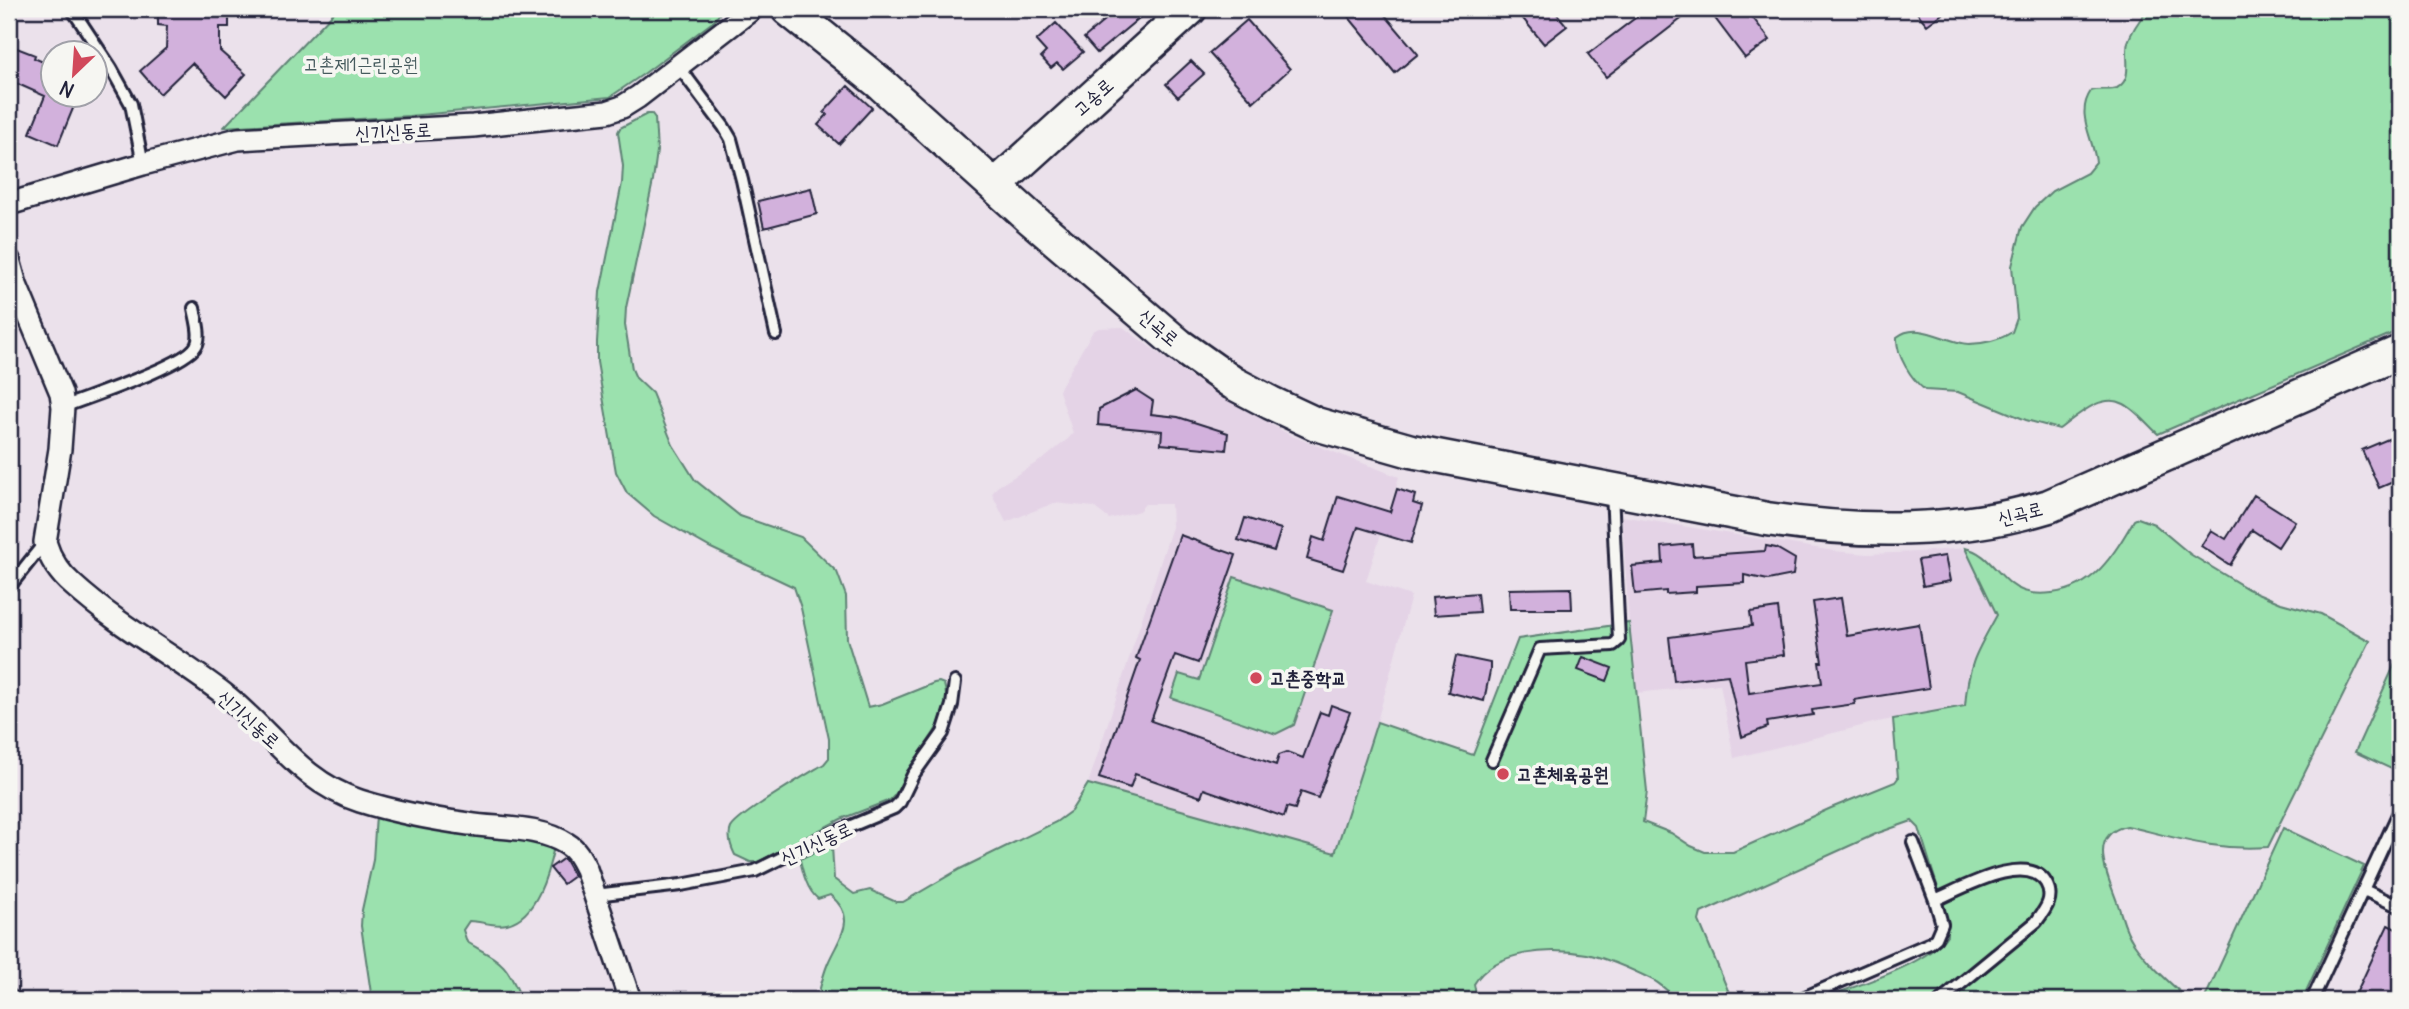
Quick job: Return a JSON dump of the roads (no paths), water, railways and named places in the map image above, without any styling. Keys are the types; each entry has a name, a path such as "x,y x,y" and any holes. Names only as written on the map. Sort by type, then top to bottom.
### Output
{"street":[{"name":"신기신동로","path":"9,204 238,139 473,126 607,112 622,107 680,67 752,9"},
{"name":"신곡로","path":"788,9 880,83 1029,217 1179,345 1233,383 1316,424 1437,456 1823,527 1917,529 2021,514 2074,496 2400,352"},
{"name":"고송로","path":"996,185 1190,9"},
{"path":"9,260 16,285 61,393 63,407 60,449 45,542"},
{"name":"신기신동로","path":"45,542 49,556 73,585 144,640 182,663 225,695 261,726 304,772 321,784 359,800 395,810 439,820 533,832 565,843 581,858 630,1000"}],"lane":[{"path":"72,9 131,104 144,164"},
{"path":"680,67 731,139 776,334"},
{"path":"63,407 160,368 192,350 198,341 194,308"},
{"path":"1492,760 1540,649 1613,645 1619,640 1612,490"},
{"path":"9,587 45,542"},
{"name":"신기신동로","path":"595,895 681,885 755,871 820,839 894,808 900,802 913,775 943,733 952,705 955,682"},
{"path":"2312,1000 2400,810"},
{"path":"1798,1000 1930,943 1936,938 1942,924 1913,842"},
{"path":"1935,900 2018,869 2026,869 2040,875 2048,886 2050,897 2036,922 1941,1000"},
{"path":"2364,890 2400,908"},
{"path":"9,995 17,1000"}],"place":[{"name":"고촌중학교","path":"1256,678"},
{"name":"고촌체육공원","path":"1503,774"}],"park label":[{"name":"고촌제1근린공원","path":"361,64"}]}
